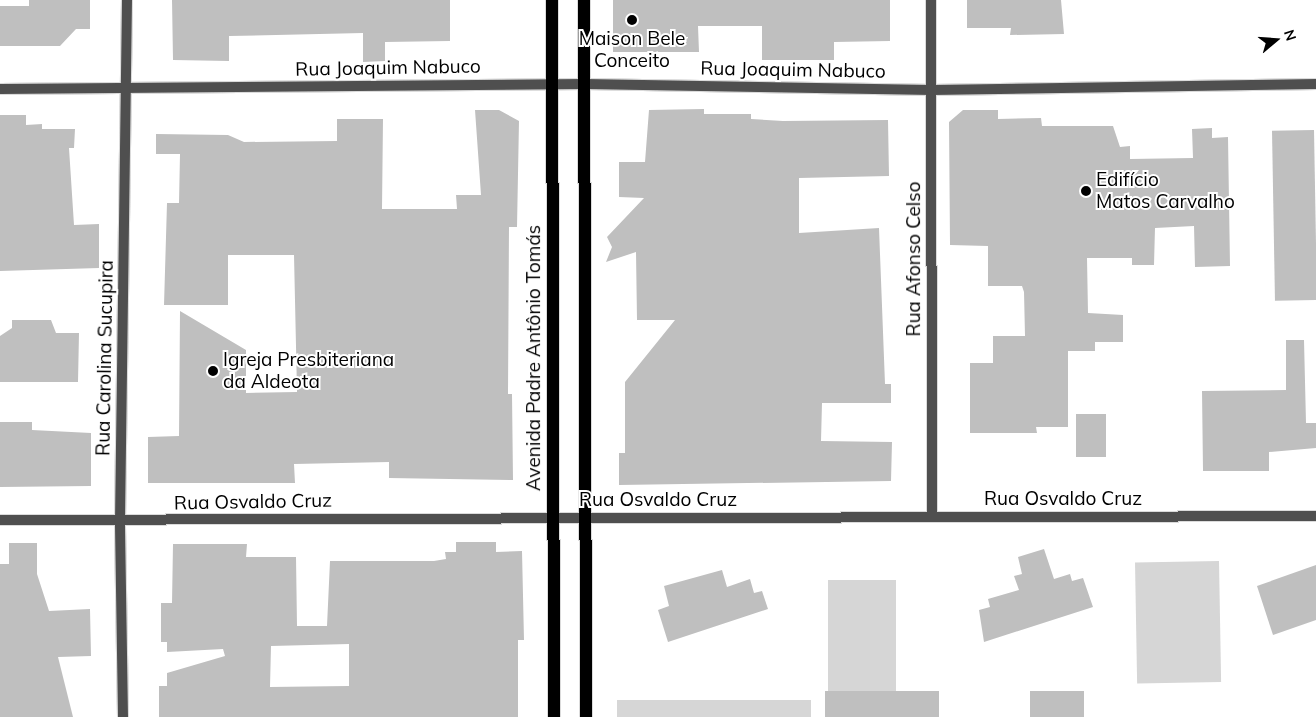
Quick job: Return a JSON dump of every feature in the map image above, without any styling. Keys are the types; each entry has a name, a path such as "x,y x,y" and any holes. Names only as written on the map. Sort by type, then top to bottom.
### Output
{"main road":[{"name":"Avenida Padre Antônio Tomás","path":"552,0 554,717"},
{"path":"584,0 586,717"}],"street":[{"name":"Rua Carolina Sucupira","path":"123,717 120,521 127,0"},
{"name":"Rua Afonso Celso","path":"931,0 932,517"},
{"name":"Rua Joaquim Nabuco","path":"0,89 127,90 585,84 932,90 1316,84"},
{"name":"Rua Osvaldo Cruz","path":"0,520 1316,516"}],"shaded area":[{"path":"1219,561 1221,682 1137,683 1135,562"},
{"path":"828,580 896,580 896,691 828,691"},
{"path":"617,700 811,700 811,717 617,717"}],"building":[{"path":"29,0 90,0 90,29 76,29 60,46 0,46 0,6 29,6"},
{"path":"172,0 450,0 450,41 385,42 385,61 363,62 363,33 229,36 229,61 173,60"},
{"path":"613,0 890,0 890,41 834,42 834,60 762,60 762,26 698,26 699,52 613,52"},
{"path":"967,0 1061,0 1064,34 1010,35 1011,28 967,28"},
{"path":"704,109 704,114 751,114 751,119 783,121 888,120 889,176 799,178 799,233 879,228 885,384 891,384 891,403 822,403 821,441 892,442 891,481 619,485 619,453 625,453 625,382 675,320 637,320 636,252 606,262 612,247 607,237 644,198 619,197 619,162 645,162 649,110"},
{"path":"475,110 499,110 519,121 517,227 509,227 508,394 512,394 513,480 389,478 389,462 294,464 295,483 148,483 148,437 179,436 180,311 246,350 246,393 297,392 294,255 228,255 228,305 164,305 167,203 179,203 180,154 156,154 156,134 228,135 244,142 337,141 337,119 383,119 382,209 457,209 456,195 481,195"},
{"path":"963,110 998,110 998,119 1041,118 1042,126 1113,126 1120,147 1130,146 1130,159 1193,158 1192,129 1212,128 1212,138 1228,137 1230,266 1195,267 1194,226 1155,228 1154,265 1132,265 1132,258 1087,258 1088,313 1123,315 1123,342 1095,342 1095,351 1068,351 1068,427 1036,427 1037,433 970,433 970,363 993,363 993,336 1025,336 1024,292 1022,286 988,286 988,246 950,245 949,122"},
{"path":"0,115 26,115 26,125 42,124 42,129 75,129 74,148 69,148 74,225 99,224 99,268 0,271"},
{"path":"1314,130 1316,300 1275,301 1272,131"},
{"path":"12,320 51,320 56,333 79,333 78,382 0,382 0,336 12,328"},
{"path":"1286,340 1304,340 1306,423 1316,423 1316,448 1269,452 1269,471 1203,471 1202,391 1286,390"},
{"path":"1076,414 1106,414 1106,457 1076,457"},
{"path":"0,422 32,422 32,430 91,433 91,486 0,487"},
{"path":"456,542 496,542 496,552 522,551 524,640 518,640 518,717 159,717 159,686 167,686 167,673 225,656 223,649 167,652 167,642 161,642 161,603 172,603 173,544 247,544 246,557 296,557 297,626 327,626 330,561 434,561 446,559 445,552 456,552","holes":["349,644 349,686 270,687 271,646"]},
{"path":"9,543 37,543 37,574 49,611 90,609 91,656 58,657 73,717 0,717 0,564 9,564"},
{"path":"1044,549 1054,579 1070,574 1072,581 1083,578 1093,607 984,642 979,610 990,607 988,599 1019,590 1014,576 1022,574 1018,557"},
{"path":"1316,565 1316,620 1273,635 1257,586"},
{"path":"722,570 727,587 750,579 754,593 762,591 768,609 668,642 658,610 669,606 664,586"},
{"path":"825,691 939,691 939,717 825,717"},
{"path":"1030,691 1084,691 1084,717 1030,717"}],"place":[{"name":"Maison Bele Conceito","path":"632,20"},
{"name":"Edifício Matos Carvalho","path":"1086,191"},
{"name":"Igreja Presbiteriana da Aldeota","path":"213,371"}]}
